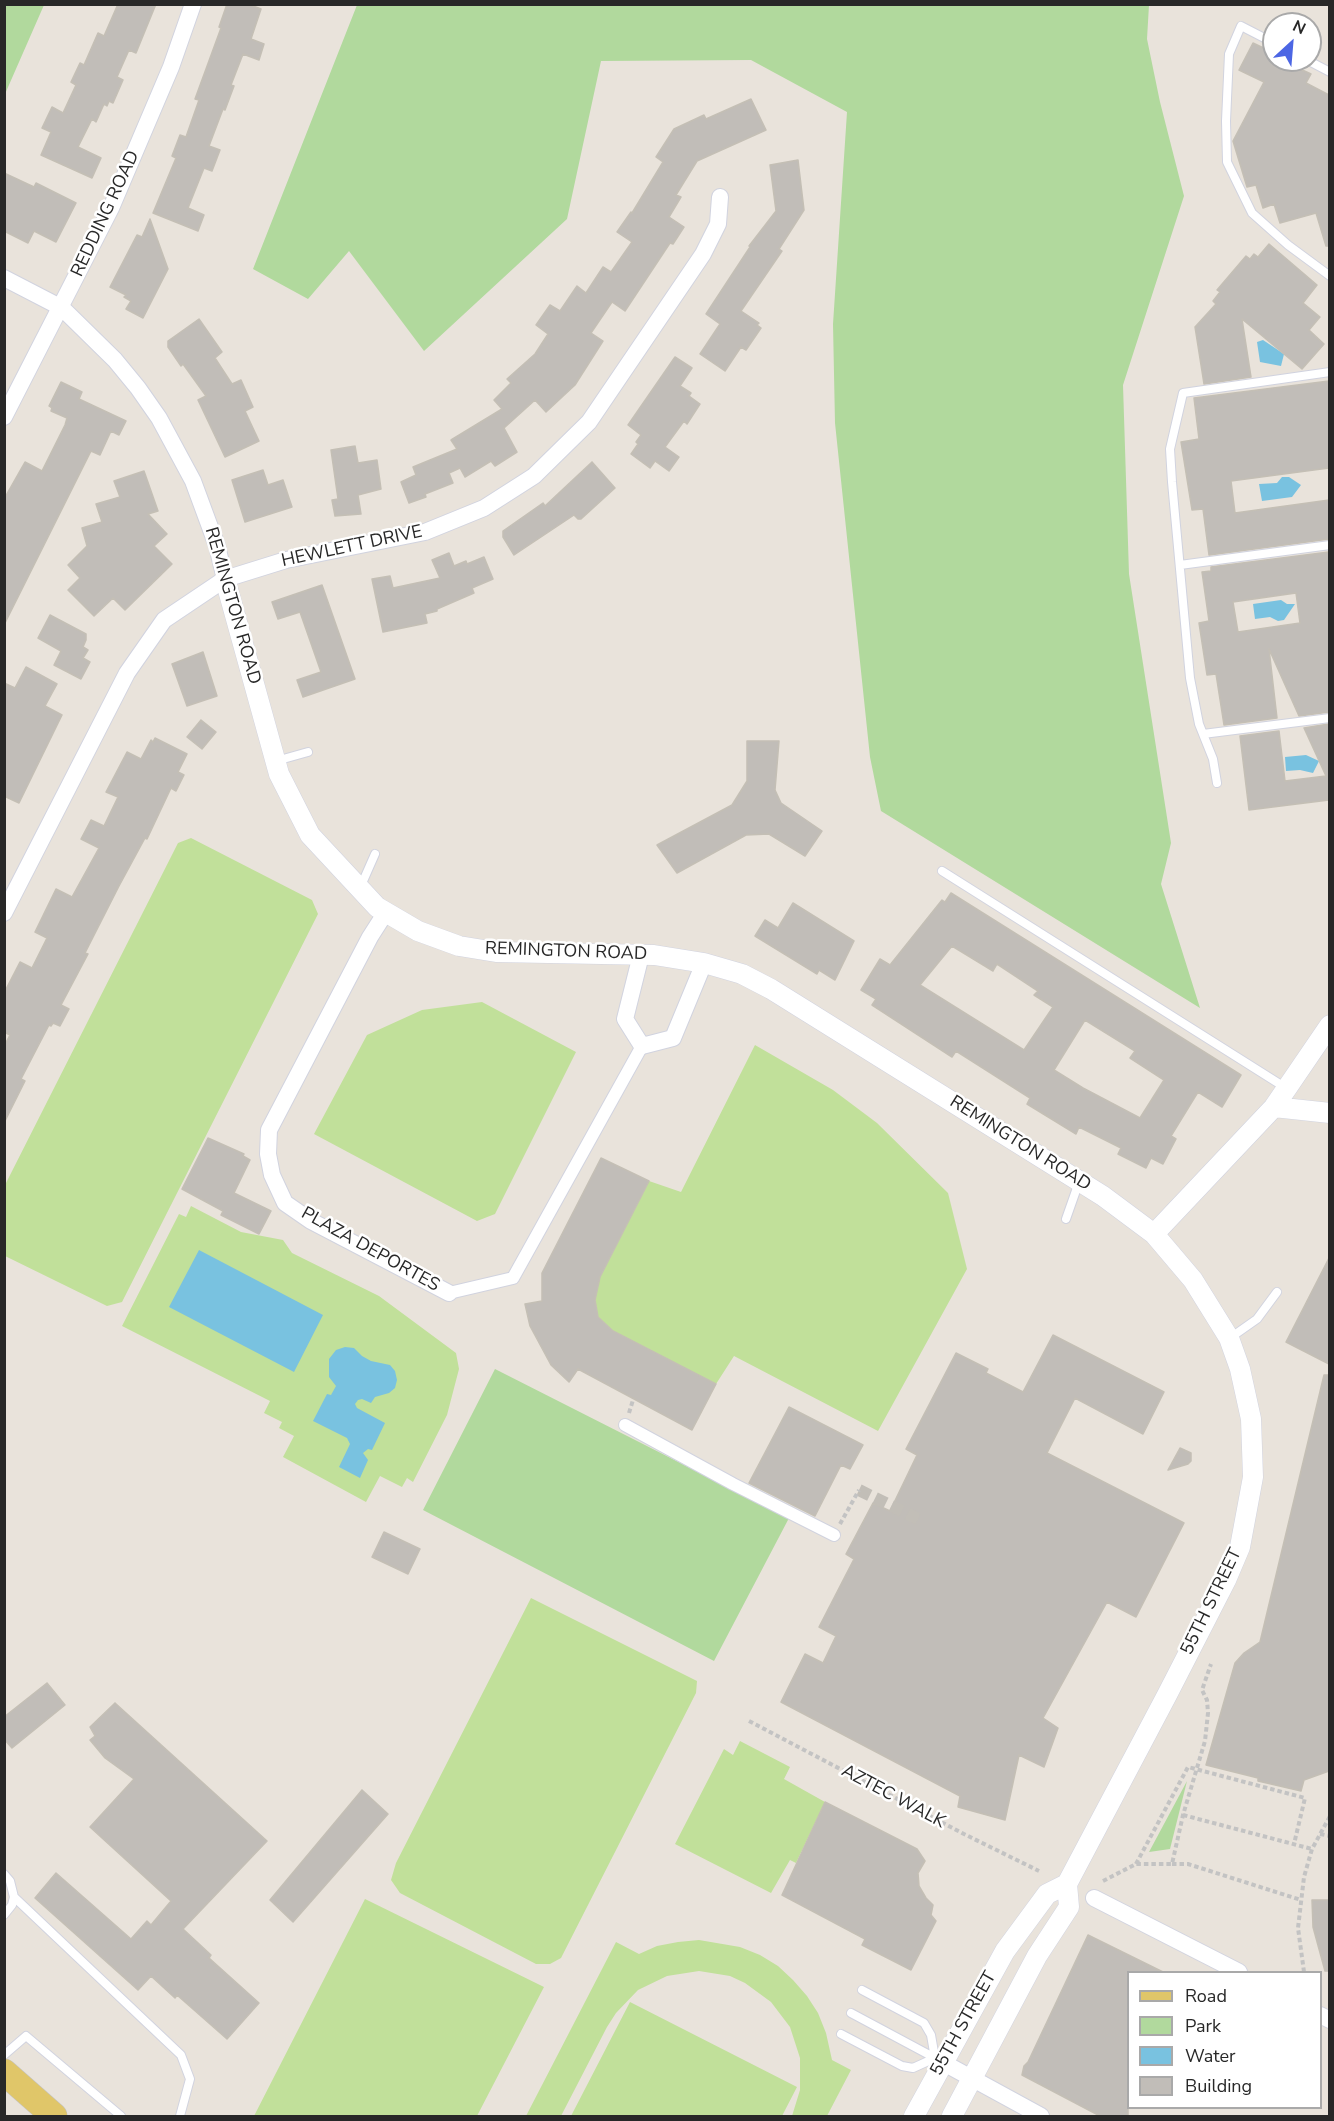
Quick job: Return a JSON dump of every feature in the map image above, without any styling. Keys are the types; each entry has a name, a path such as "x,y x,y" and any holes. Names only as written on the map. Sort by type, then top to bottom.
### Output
{"main road":[{"path":"4,2072 54,2116"}],"street":[{"name":"REDDING ROAD","path":"4,417 62,308 111,208 171,67 193,4"},
{"name":"HEWLETT DRIVE","path":"4,913 127,673 164,620 225,579 286,560 425,532 484,508 534,477 590,422 697,264 718,224 720,197"},
{"name":"REMINGTON ROAD","path":"4,278 62,308 115,360 159,418 193,481 217,546 279,774 310,836 377,907 418,932 459,946 496,952 641,955 704,963 742,974 771,989 1080,1181 1154,1234"},
{"name":"PLAZA DEPORTES","path":"386,912 370,937 269,1130 268,1154 272,1175 285,1203 311,1221 449,1293 513,1278 642,1046"},
{"path":"641,955 625,1019 642,1046 673,1038 704,963"},
{"path":"1154,1234 1274,1107 1329,1025"},
{"path":"1274,1107 1329,1113"},
{"name":"55TH STREET","path":"952,2116 1037,1956 1069,1907 1067,1884 1167,1695 1226,1580 1240,1547 1253,1477 1251,1419 1240,1369 1229,1338 1193,1280 1154,1234"},
{"path":"625,1425 733,1484 834,1535"},
{"name":"55TH STREET","path":"914,2116 939,2060 1005,1951 1047,1894 1067,1884"},
{"path":"1094,1898 1237,1971"},
{"path":"939,2060 1041,2116"}],"lane":[{"path":"1262,37 1241,26 1229,54 1227,162 1252,213 1329,276"},
{"path":"1216,783 1213,759 1199,724 1190,678 1170,449 1183,393 1329,372"},
{"path":"1180,565 1329,545"},
{"path":"1203,734 1329,718"},
{"path":"276,761 308,752"},
{"path":"360,888 375,854"},
{"path":"942,871 1287,1089"},
{"path":"1065,1219 1080,1181"},
{"path":"1229,1338 1257,1319 1277,1292"},
{"path":"4,1874 10,1881 14,1897 12,1905 4,1915"},
{"path":"14,1897 181,2055 190,2079 180,2116"},
{"path":"862,1990 924,2023 931,2035 939,2060"},
{"path":"851,2013 939,2060"},
{"path":"841,2034 902,2066 913,2068 939,2060"},
{"path":"4,2055 26,2036 121,2116"}],"path":[{"path":"834,1535 859,1490"},
{"path":"1172,1864 1183,1815 1205,1742 1208,1713 1207,1700 1202,1690 1211,1664"},
{"name":"AZTEC WALK","path":"749,1721 1039,1871"},
{"path":"1136,1864 1188,1767 1279,1789 1305,1798 1294,1844"},
{"path":"1183,1815 1312,1849"},
{"path":"1304,1971 1298,1928 1304,1877 1312,1849 1329,1816"},
{"path":"1320,1834 1329,1836"},
{"path":"1103,1881 1136,1864 1188,1863 1301,1900"}],"green space":[{"path":"4,5 44,5 5,94"},
{"path":"357,5 1149,5 1147,39 1184,196 1123,385 1129,574 1171,843 1161,884 1200,1008 881,811 870,757 835,423 833,324 847,112 751,60 601,61 567,219 424,351 349,251 308,299 253,269"},
{"path":"191,838 312,900 318,914 122,1302 107,1306 5,1256 5,1185 178,843"},
{"path":"482,1002 576,1052 495,1214 477,1221 314,1134 367,1035 422,1010"},
{"path":"755,1045 833,1090 877,1123 948,1193 967,1269 878,1431 734,1356 716,1384 613,1331 598,1317 595,1300 600,1277 649,1181 681,1192"},
{"path":"191,1206 241,1232 283,1240 292,1253 379,1296 456,1353 459,1369 447,1415 413,1482 407,1478 402,1487 380,1476 366,1502 283,1457 294,1436 279,1428 282,1422 264,1413 270,1401 122,1326 179,1214 186,1217"},
{"path":"495,1369 789,1518 714,1661 423,1510"},
{"path":"531,1598 697,1681 696,1693 561,1958 550,1964 536,1964 400,1893 391,1880 396,1863"},
{"path":"740,1741 790,1767 784,1779 825,1802 796,1863 790,1860 771,1893 675,1844 724,1749 733,1755"},
{"path":"1187,1781 1170,1849 1149,1852"},
{"path":"365,1899 544,1987 477,2116 254,2116"},
{"path":"699,1940 740,1947 760,1955 778,1966 807,1996 818,2013 826,2033 832,2060 851,2070 827,2116 792,2116 800,2090 800,2058 790,2027 771,2002 745,1983 730,1976 699,1971 667,1976 638,1990 616,2013 607,2027 561,2116 526,2116 616,1942 639,1954 657,1946"},
{"path":"630,2002 797,2087 782,2116 571,2116"}],"water":[{"path":"1263,340 1284,354 1281,366 1260,362 1257,342"},
{"path":"1282,477 1289,477 1301,485 1292,497 1262,501 1259,484 1277,483"},
{"path":"1281,600 1287,604 1295,604 1284,620 1278,621 1270,617 1255,619 1253,604"},
{"path":"1306,755 1319,761 1313,773 1300,770 1286,771 1285,757"},
{"path":"199,1250 323,1315 294,1372 169,1307"},
{"path":"345,1347 354,1348 371,1361 390,1365 395,1371 397,1380 395,1388 389,1393 375,1397 371,1403 362,1399 355,1404 357,1408 385,1423 372,1450 368,1449 363,1453 368,1460 360,1478 339,1467 350,1444 347,1438 313,1421 327,1394 331,1395 336,1386 329,1377 329,1359 336,1350"}],"building":[{"path":"118,4 156,4 136,53 129,50 117,77 123,80 113,103 109,101 107,106 104,104 96,122 92,119 78,147 101,158 92,178 41,155 51,132 42,128 52,107 63,113 76,85 71,82 80,63 84,65 98,33 104,36"},
{"path":"227,4 248,4 261,9 251,39 264,44 259,60 243,54 231,85 234,86 209,146 220,150 212,171 204,168 188,208 204,215 198,231 153,213 176,158 172,156 180,135 186,137 199,100 195,99 221,28 219,27"},
{"path":"1253,43 1262,47 1262,72 1307,72 1311,74 1306,83 1329,95 1329,246 1326,246 1316,213 1280,223 1274,204 1263,208 1256,185 1247,187 1233,141 1264,82 1239,70"},
{"path":"751,99 766,130 697,161 676,195 681,197 669,217 684,227 673,244 670,243 625,311 612,302 591,333 603,341 575,385 546,412 535,400 504,428 517,452 495,466 491,461 465,477 460,468 449,473 453,483 409,503 401,482 416,475 413,467 457,449 451,440 502,409 494,400 511,383 507,379 535,354 548,334 536,325 550,305 560,311 577,286 586,293 603,267 611,272 632,242 617,232 632,213 663,162 656,157 674,129 704,115 706,119"},
{"path":"798,160 804,210 779,249 782,251 741,311 759,323 757,325 761,328 746,350 741,347 725,371 700,354 720,324 706,314 749,246 776,211 770,165"},
{"path":"4,173 34,187 36,183 76,203 56,242 34,231 28,243 4,231"},
{"path":"150,219 168,269 143,318 126,309 131,301 124,297 126,295 110,287 137,235 142,237"},
{"path":"1269,244 1317,285 1303,303 1320,317 1309,330 1324,344 1302,369 1242,319 1251,377 1204,384 1195,327 1216,304 1213,301 1220,292 1217,290 1246,256 1250,259 1254,254 1258,257"},
{"path":"199,319 222,352 215,358 232,384 241,380 253,407 245,411 259,441 225,457 198,400 206,396 168,347 168,341"},
{"path":"675,357 692,368 680,386 691,393 689,396 700,404 687,424 684,421 665,447 679,457 669,471 655,461 650,468 631,454 641,435 628,425"},
{"path":"1329,381 1329,468 1231,481 1235,513 1329,500 1329,539 1209,555 1203,509 1192,510 1181,442 1199,439 1194,398"},
{"path":"61,382 82,392 79,399 126,421 119,435 111,431 100,455 91,451 4,625 4,499 25,462 42,471 65,425 67,418 51,411 52,408 49,406"},
{"path":"355,446 358,463 377,460 381,489 358,495 361,514 335,516 332,500 338,499 331,450"},
{"path":"592,462 615,488 581,519 574,515 514,555 503,537 503,531 543,503 545,506"},
{"path":"263,470 268,485 283,480 292,507 245,522 232,480"},
{"path":"144,471 158,511 148,514 167,534 154,546 172,564 125,610 113,598 94,616 68,590 80,578 68,565 87,546 82,528 102,522 96,504 120,497 114,481"},
{"path":"1329,552 1329,712 1299,716 1269,649 1277,718 1224,725 1216,674 1207,675 1199,623 1209,621 1202,572 1211,571 1211,567","holes":["1296,593 1300,623 1238,632 1233,602"]},
{"path":"449,553 454,566 466,561 467,564 484,557 493,579 472,588 474,593 437,611 425,614 427,623 383,632 372,579 390,576 393,588 440,578 432,560"},
{"path":"322,585 355,679 303,697 297,680 321,672 300,612 278,619 272,602"},
{"path":"50,615 86,634 83,647 88,650 83,658 90,662 81,679 54,665 61,651 38,638"},
{"path":"203,652 217,696 187,706 172,664"},
{"path":"26,667 57,684 45,706 62,715 19,803 4,796 4,683 15,688"},
{"path":"201,720 216,732 202,749 187,737"},
{"path":"1329,724 1329,800 1249,810 1240,736 1279,731 1285,781 1326,776 1304,728"},
{"path":"155,738 187,754 178,772 184,775 176,791 171,788 147,839 145,838 119,886 85,953 88,954 61,1005 69,1009 60,1026 53,1023 49,1025 21,1079 25,1081 4,1123 4,1046 10,1035 4,1032 4,993 20,962 32,968 47,938 35,932 56,889 72,897 99,848 81,839 91,820 104,826 118,797 106,792 127,752 141,759 151,740 153,742"},
{"path":"747,741 779,741 775,790 781,803 822,831 805,856 769,834 746,835 677,873 657,845 732,805 747,781"},
{"path":"951,893 1241,1075 1222,1107 1198,1092 1171,1136 1176,1139 1163,1164 1151,1158 1146,1168 1118,1154 1121,1148 1079,1127 1076,1134 1027,1104 1030,1098 956,1051 952,1057 872,1005 876,999 861,990 880,959 890,965 942,900 945,902","holes":["952,946 993,971 997,964 1038,991 1034,995 1053,1007 1024,1050 920,985","1085,1020 1135,1051 1130,1058 1164,1080 1140,1118 1054,1070"]},
{"path":"793,903 854,941 835,980 819,970 817,974 755,936 765,920 778,928"},
{"path":"208,1138 244,1154 243,1156 250,1160 234,1193 271,1211 259,1234 221,1215 223,1211 182,1189"},
{"path":"601,1158 649,1181 600,1277 595,1300 598,1317 613,1331 716,1384 692,1430 578,1369 569,1382 551,1365 530,1326 525,1304 542,1301 542,1273"},
{"path":"1329,1258 1329,1364 1286,1342"},
{"path":"1053,1335 1164,1392 1143,1434 1075,1398 1047,1453 1184,1523 1136,1617 1107,1602 1043,1718 1058,1728 1044,1767 1019,1755 1005,1820 958,1807 960,1796 781,1702 805,1654 823,1663 836,1636 819,1627 854,1559 846,1554 873,1503 890,1511 917,1455 906,1449 956,1353 988,1369 986,1373 1023,1392"},
{"path":"1324,1375 1329,1375 1329,1771 1304,1780 1301,1791 1206,1765 1235,1663 1244,1653 1260,1642"},
{"path":"789,1407 863,1445 850,1469 841,1465 815,1516 749,1483"},
{"path":"1180,1448 1191,1453 1191,1461 1168,1470"},
{"path":"384,1532 420,1549 408,1574 372,1557"},
{"path":"47,1683 65,1705 12,1748 4,1739 4,1717"},
{"path":"115,1703 267,1841 183,1929 211,1955 209,1958 259,2003 227,2039 177,1995 175,1998 151,1976 138,1990 35,1898 56,1873 131,1939 147,1921 151,1925 171,1901 90,1827 134,1779 105,1758 90,1740 95,1736 90,1727"},
{"path":"362,1790 388,1814 293,1922 270,1900"},
{"path":"825,1802 917,1849 925,1861 918,1873 919,1886 933,1905 931,1915 936,1921 911,1970 862,1945 865,1939 782,1895"},
{"path":"1312,1900 1329,1900 1329,1971 1325,1971 1313,1927"},
{"path":"1088,1935 1161,1971 1127,1971 1128,2116 1100,2116 1022,2075 1024,2066 1028,2062"}],"tunnel":[{"path":"859,1490 918,1519"}]}
